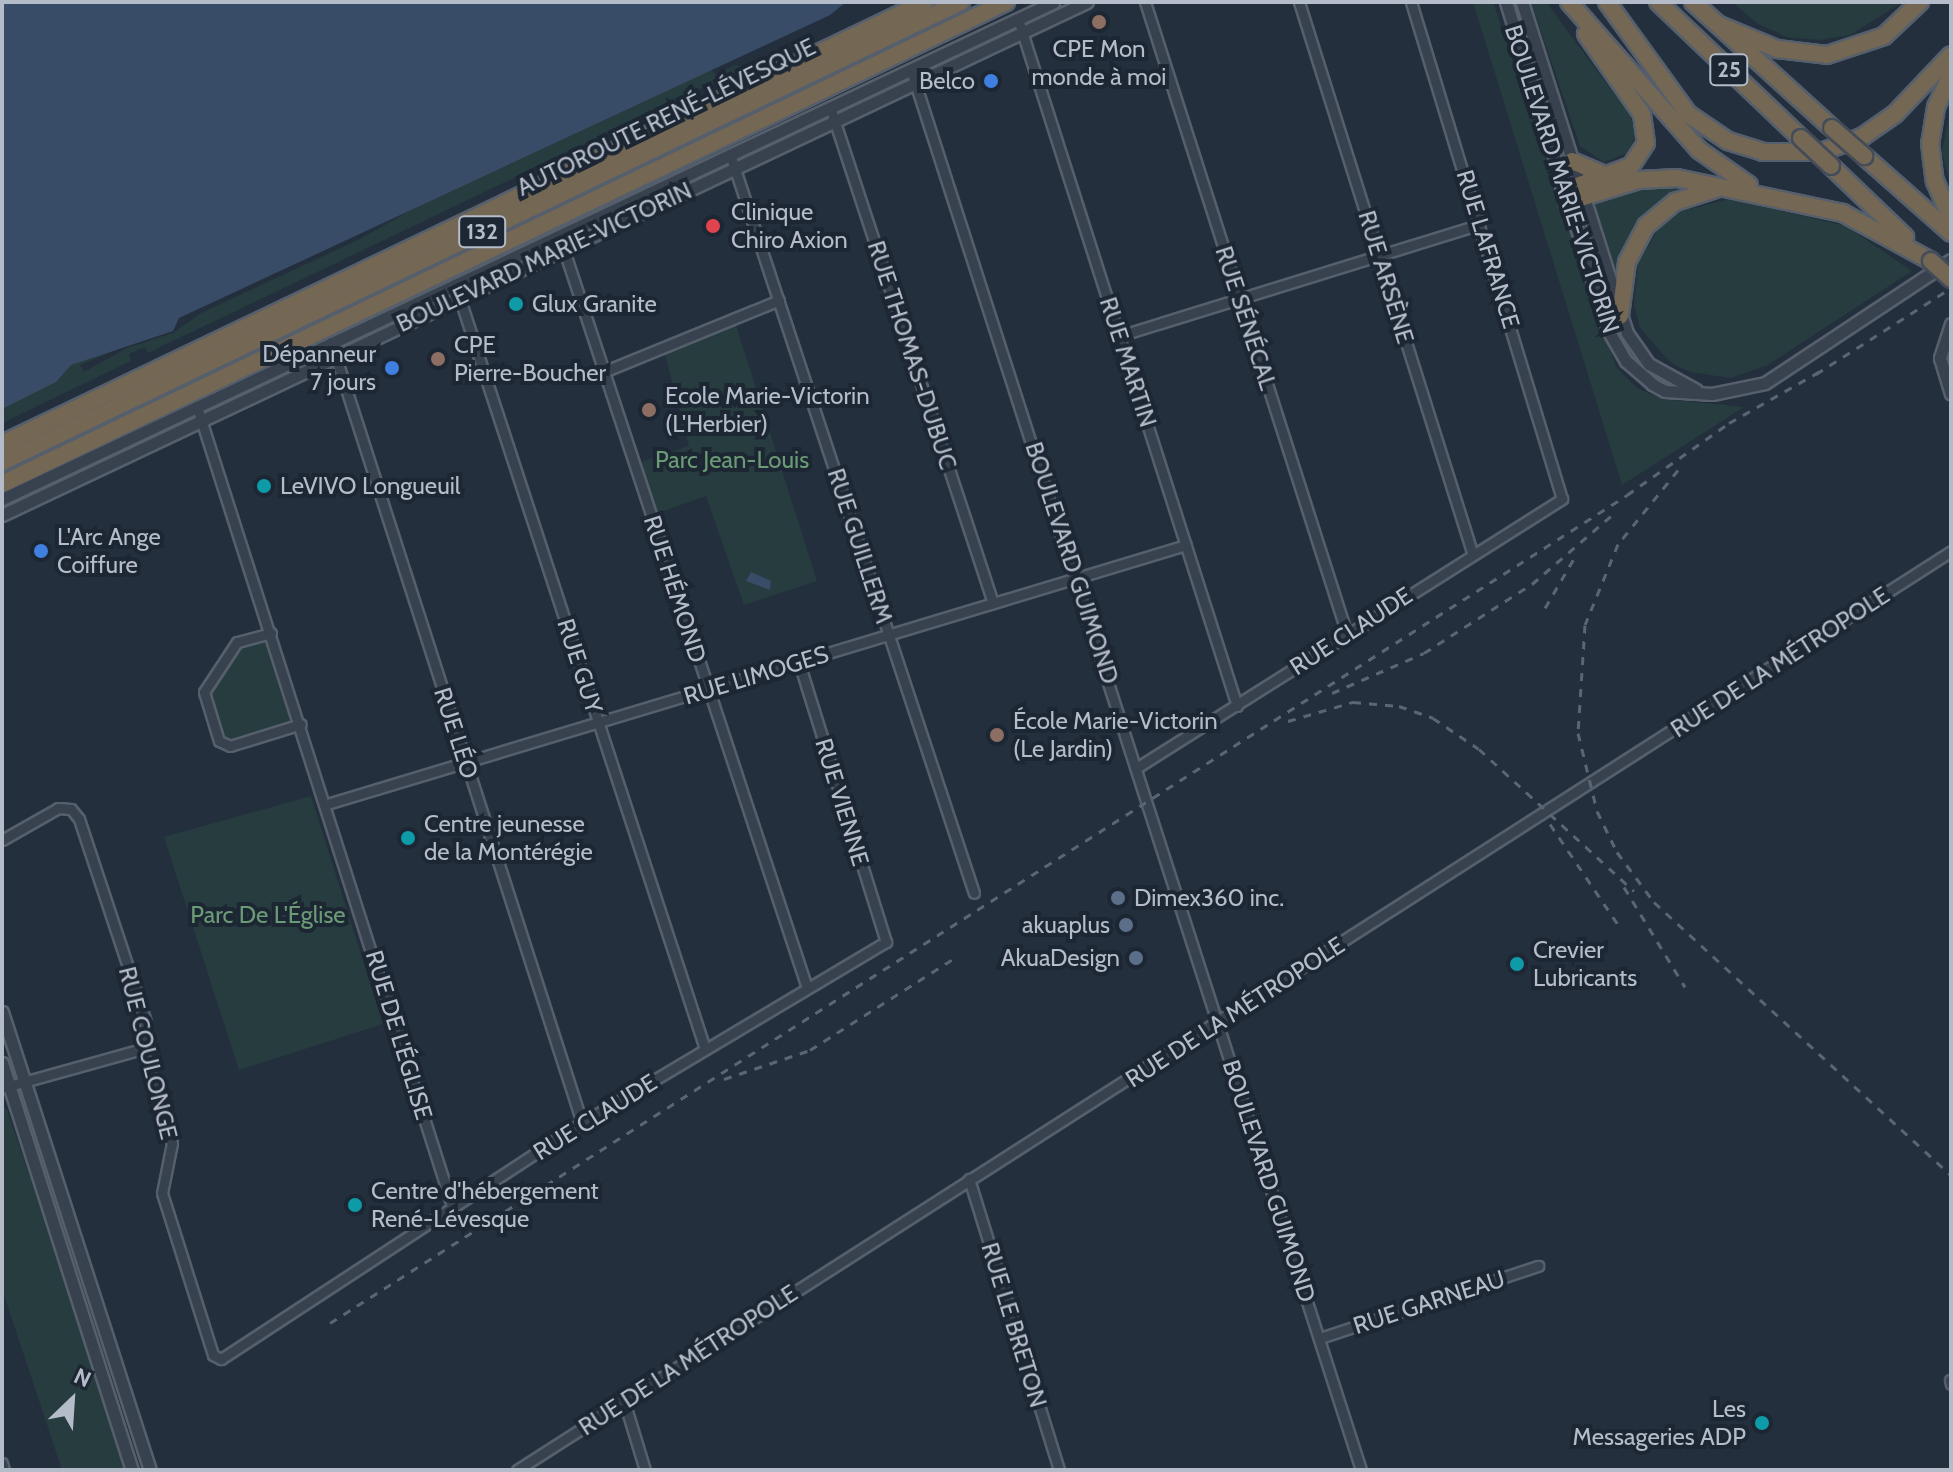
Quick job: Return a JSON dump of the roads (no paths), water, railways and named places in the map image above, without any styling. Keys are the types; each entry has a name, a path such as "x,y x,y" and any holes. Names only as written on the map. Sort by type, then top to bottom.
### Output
{"highway":[{"name":"AUTOROUTE RENÉ-LÉVESQUE","path":"2,444 925,2"},
{"name":"AUTOROUTE RENÉ-LÉVESQUE","path":"2,462 961,2"},
{"path":"2,474 985,2"},
{"path":"2,484 1006,2"},
{"path":"1567,2 1646,124 1641,156 1574,194"},
{"path":"1567,2 1708,159 1731,176 1786,199"},
{"path":"1607,2 1688,114 1728,141 1763,152 1821,152 1862,137 1895,114 1951,55"},
{"name":"25","path":"1658,2 1951,279"},
{"name":"25","path":"1693,2 1951,233"},
{"path":"1719,25 1777,49 1827,55 1884,36 1920,2"},
{"path":"1951,75 1933,115 1930,153 1936,187 1951,218"},
{"path":"1572,161 1607,176"},
{"path":"1574,194 1656,177 1726,186 1853,217 1931,261"},
{"path":"1620,316 1627,262 1646,226 1675,202 1726,186"}],"street":[{"name":"BOULEVARD MARIE-VICTORIN","path":"2,515 331,342 1054,2"},
{"name":"BOULEVARD MARIE-VICTORIN","path":"2,499 337,355 1087,2"},
{"name":"RUE SÉNÉCAL","path":"1145,2 1347,634"},
{"name":"RUE ARSÈNE","path":"1299,2 1472,552"},
{"name":"RUE LAFRANCE","path":"1411,2 1563,496"},
{"name":"BOULEVARD MARIE-VICTORIN","path":"1506,2 1620,316 1649,364 1704,394"},
{"name":"BOULEVARD MARIE-VICTORIN","path":"1522,2 1572,161 1574,194 1606,324 1621,354 1665,391 1704,394 1741,391 1772,379 1951,260"},
{"name":"RUE MARTIN","path":"1018,19 1237,706"},
{"name":"BOULEVARD GUIMOND","path":"911,70 1138,767 1361,1470"},
{"name":"RUE THOMAS-DUBUC","path":"830,107 993,603"},
{"name":"RUE GUILLERM","path":"730,154 974,893"},
{"path":"1119,336 1378,252 1480,224"},
{"name":"RUE HÉMOND","path":"559,235 807,988"},
{"name":"RUE GUY","path":"455,284 705,1049"},
{"path":"603,372 779,300"},
{"path":"1951,324 1940,366 1951,393"},
{"name":"RUE LÉO","path":"331,342 582,1123"},
{"name":"RUE DE L'ÉGLISE","path":"199,413 327,804 453,1209"},
{"name":"RUE CLAUDE","path":"1138,767 1472,552 1517,530 1563,496"},
{"name":"RUE LIMOGES","path":"327,804 1186,545"},
{"name":"RUE DE LA MÉTROPOLE","path":"517,1470 969,1179 1218,1025 1951,551"},
{"path":"271,633 237,642 204,692 219,741 230,746 301,724"},
{"name":"RUE VIENNE","path":"799,662 886,942"},
{"name":"RUE COULONGE","path":"2,840 58,808 71,809 79,819 146,1022 142,1049 172,1143 162,1193 213,1355 231,1357"},
{"name":"RUE CLAUDE","path":"231,1357 582,1123 886,942"},
{"path":"2,1012 150,1470"},
{"path":"6,1087 142,1049"},
{"path":"2,1063 6,1087 132,1470"},
{"name":"RUE LE BRETON","path":"969,1179 1059,1470"},
{"name":"RUE GARNEAU","path":"1320,1338 1538,1266"},
{"path":"624,1401 645,1470"},
{"path":"122,1440 137,1431"},
{"path":"2,1463 4,1470"}],"water":[{"path":"2,2 846,2 830,15 179,318 173,331 71,365 56,382 2,409"},
{"path":"751,572 771,581 770,590 746,581"}],"railway":[{"path":"1816,374 1951,288"},
{"path":"330,1323 1627,495 1729,423 1826,368"},
{"path":"1678,470 1618,544 1585,625 1578,733 1597,811 1617,852 1654,902 1951,1175"},
{"path":"1332,693 1424,653 1532,584 1617,511"},
{"path":"1545,608 1573,560"},
{"path":"1288,721 1353,702 1399,706 1433,718 1479,749 1634,891"},
{"path":"1550,824 1617,923"},
{"path":"1624,887 1685,987"},
{"path":"724,1079 810,1050 953,959"}],"place":[{"name":"CPE Mon monde à moi","path":"1099,22"},
{"name":"Belco","path":"991,81"},
{"name":"Clinique Chiro Axion","path":"713,226"},
{"name":"Glux Granite","path":"516,304"},
{"name":"CPE Pierre-Boucher","path":"438,359"},
{"name":"Dépanneur 7 jours","path":"392,368"},
{"name":"Ecole Marie-Victorin (L'Herbier)","path":"649,410"},
{"name":"LeVIVO Longueuil","path":"264,486"},
{"name":"L'Arc Ange Coiffure","path":"41,551"},
{"name":"École Marie-Victorin (Le Jardin)","path":"997,735"},
{"name":"Centre jeunesse de la Montérégie","path":"408,838"},
{"name":"Dimex360 inc.","path":"1118,898"},
{"name":"akuaplus","path":"1126,925"},
{"name":"AkuaDesign","path":"1136,958"},
{"name":"Crevier Lubricants","path":"1517,964"},
{"name":"Centre d'hébergement René-Lévesque","path":"355,1205"},
{"name":"Les Messageries ADP","path":"1762,1423"}],"park label":[{"name":"Parc Jean-Louis","path":"732,460"},
{"name":"Parc De L'Église","path":"268,915"}]}
